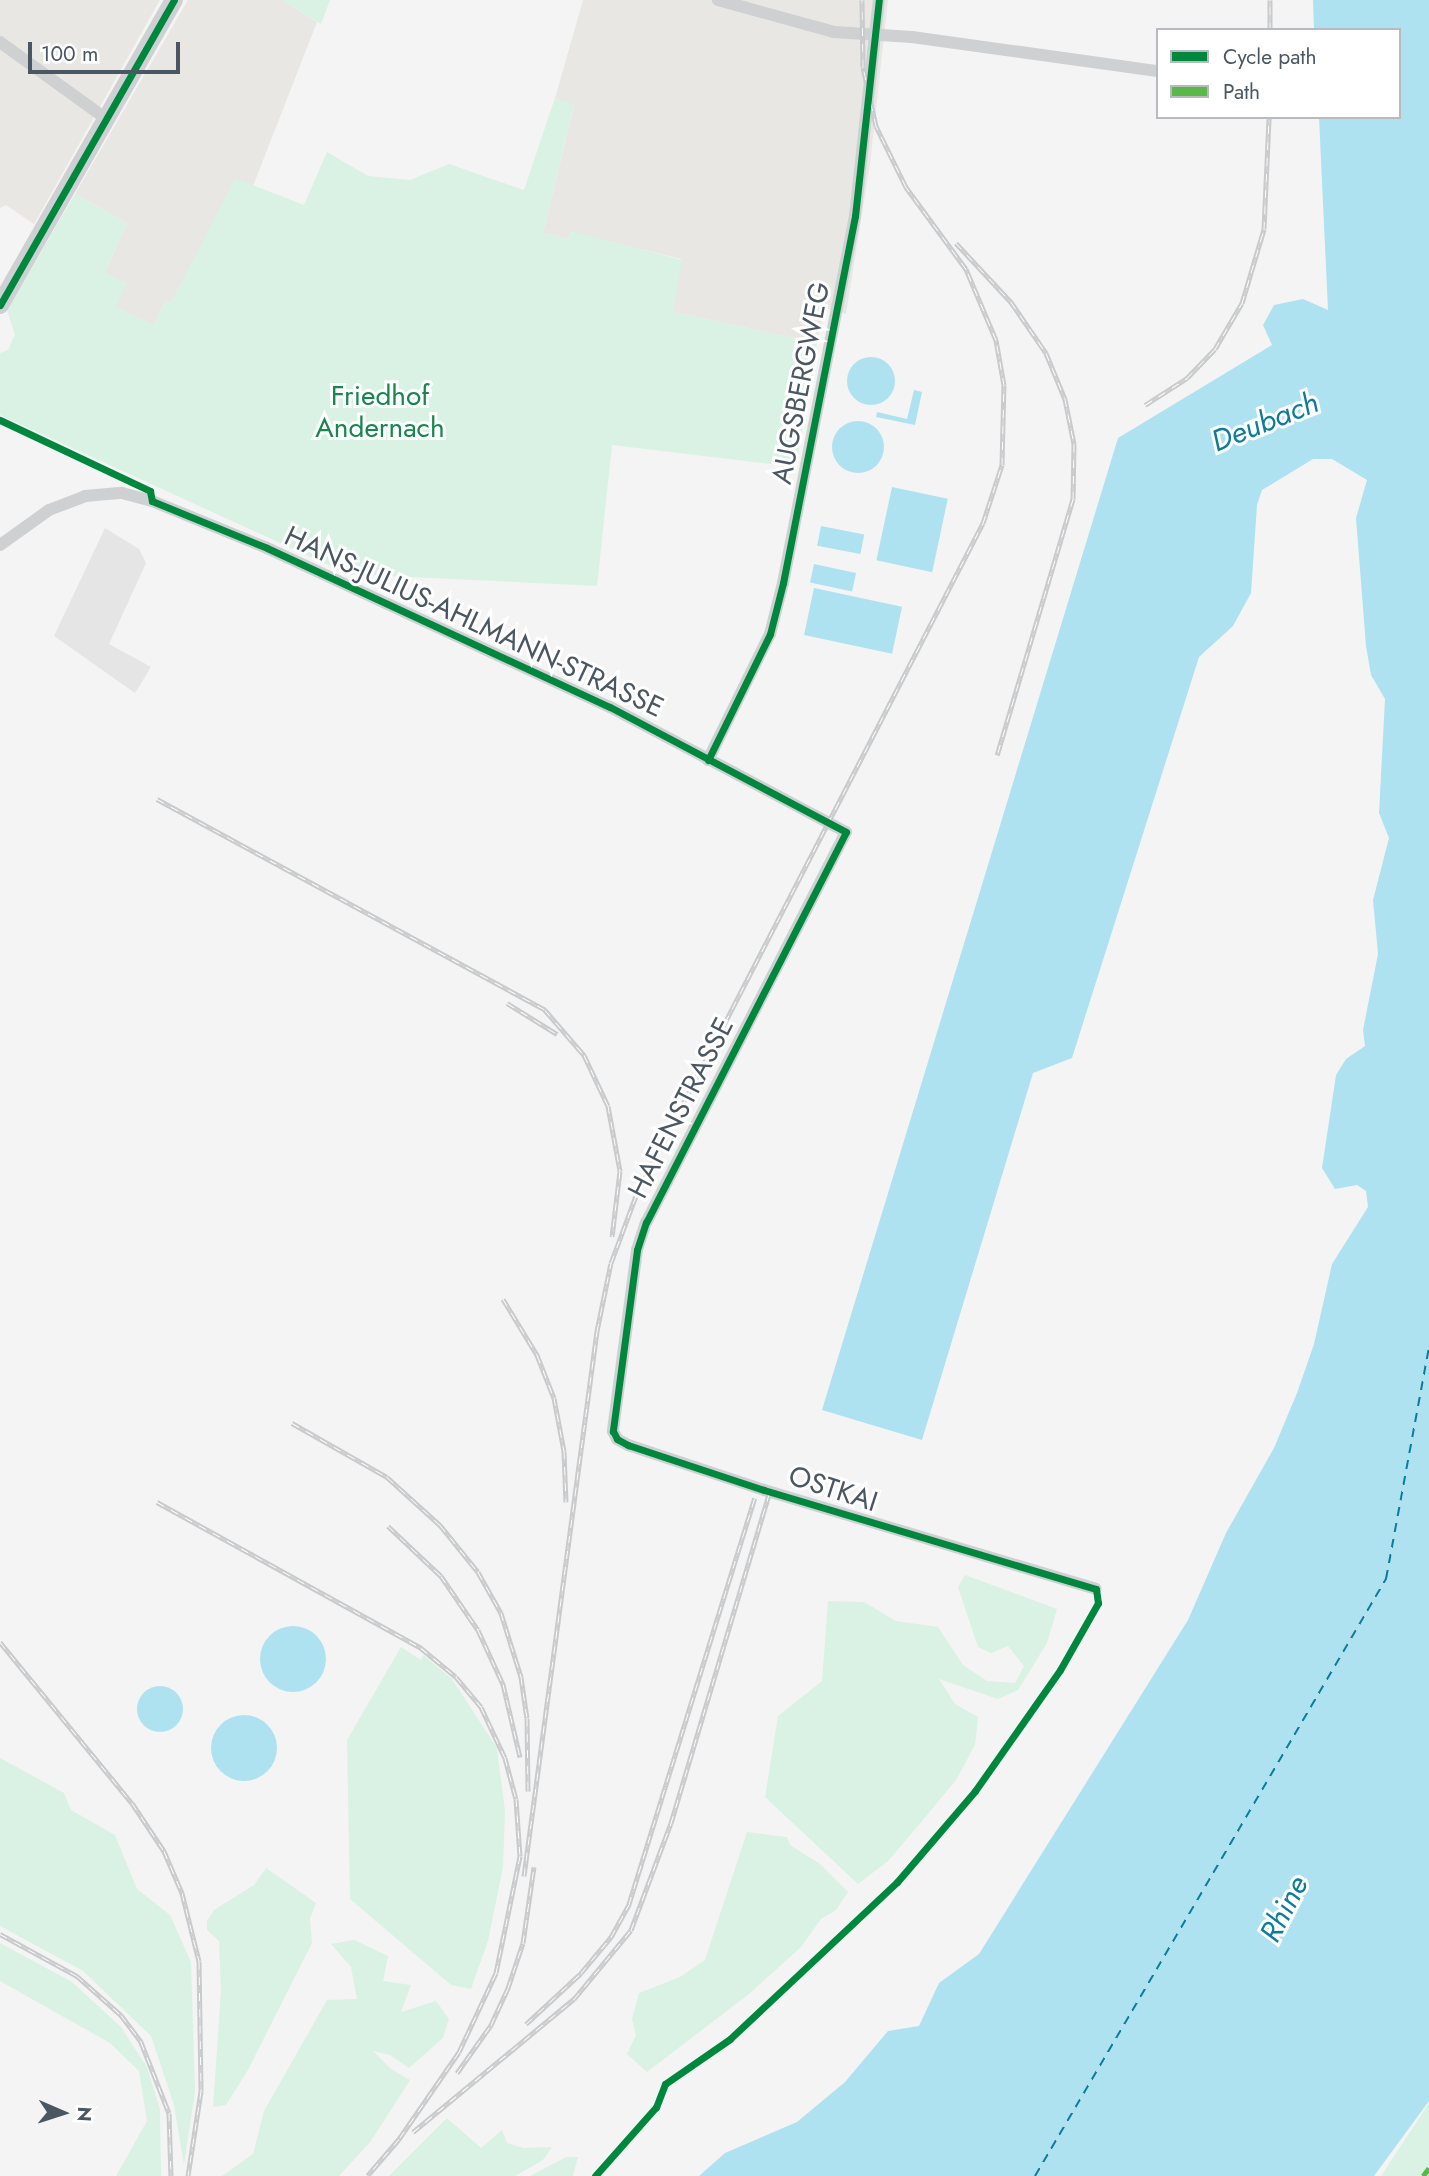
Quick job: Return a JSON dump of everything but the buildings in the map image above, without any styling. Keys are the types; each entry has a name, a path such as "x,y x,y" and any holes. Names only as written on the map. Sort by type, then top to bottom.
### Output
{"street":[{"path":"0,305 174,0"},
{"path":"718,0 835,32 1156,71"},
{"name":"AUGSBERGWEG","path":"708,760 770,634 783,583 855,216 879,0"},
{"path":"0,42 105,118"},
{"name":"HANS-JULIUS-AHLMANN-STRASSE","path":"0,545 49,510 85,496 122,493 152,501 519,663 846,832"},
{"name":"HAFENSTRASSE","path":"612,1422 637,1250 646,1222 846,832"},
{"name":"OSTKAI","path":"612,1422 617,1439 628,1445 906,1535 1096,1589"}],"shaded area":[{"path":"0,0 160,0 34,224 6,205 0,208"},
{"path":"188,0 282,0 317,22 253,186 236,179 171,303 165,301 154,325 115,307 105,272 127,223 75,194"},
{"path":"583,0 888,0 870,164 846,314 825,308 817,343 673,312 681,259 571,232 568,239 543,233 574,105 555,98"},
{"path":"105,528 139,549 146,563 109,644 151,667 135,693 54,636"}],"green space":[{"path":"282,0 330,0 321,24"},
{"name":"Friedhof Andernach","path":"555,98 574,104 543,233 568,239 571,231 682,260 673,312 817,343 796,467 612,445 597,586 348,574 0,415 0,353 8,350 15,335 7,310 75,194 127,223 105,272 127,283 116,307 154,325 165,301 171,303 235,178 304,205 327,152 368,176 410,180 449,164 524,190"},
{"path":"965,1575 1057,1609 1047,1643 1018,1690 998,1699 939,1679 955,1704 978,1717 975,1745 956,1780 923,1820 888,1861 858,1884 765,1797 778,1716 822,1681 828,1601 864,1602 896,1621 938,1627 963,1665 987,1681 1015,1683 1024,1666 1008,1646 991,1653 978,1647 958,1587"},
{"path":"401,1647 421,1660 423,1655 452,1679 497,1748 505,1811 503,1867 488,1941 471,1989 451,1985 350,1899 347,1740"},
{"path":"0,1758 64,1793 71,1810 115,1835 137,1889 170,1915 191,1962 195,2092 184,2165 174,2105 151,2036 83,1971 0,1926"},
{"path":"747,1832 787,1837 790,1845 820,1864 848,1892 836,1910 821,1919 801,1947 749,1994 647,2072 627,2054 636,2035 632,2019 639,1993 680,1977 705,1960"},
{"path":"266,1868 316,1903 310,1918 312,1943 248,2070 226,2105 213,2107 221,1991 219,1941 207,1930 207,1921 214,1910 254,1885"},
{"path":"354,1940 388,1956 383,1981 411,1985 401,2012 436,2001 449,2019 443,2038 409,2068 390,2055 373,2051 391,2069 410,2080 371,2141 339,2176 222,2176 253,2154 264,2111 327,2000 357,1999 351,1967 331,1944"},
{"path":"0,1943 72,1982 121,2027 147,2067 160,2109 161,2176 116,2176 147,2121 139,2071 110,2043 0,1981"},
{"path":"1429,2103 1429,2176 1381,2176"},
{"path":"447,2118 481,2148 502,2130 507,2143 524,2148 552,2147 543,2160 515,2176 389,2176"},
{"path":"566,2157 578,2157 573,2176 530,2176"}],"water":[{"path":"1313,0 1429,0 1429,2101 1374,2176 699,2176 725,2153 797,2122 845,2082 888,2031 919,2026 939,1983 979,1954 1188,1620 1226,1533 1274,1448 1297,1393 1314,1344 1332,1264 1368,1207 1366,1191 1357,1185 1335,1189 1322,1168 1336,1075 1346,1059 1365,1046 1363,1030 1378,954 1373,900 1389,838 1379,813 1385,699 1371,675 1366,646 1356,518 1367,480 1332,459 1313,459 1262,490 1257,505 1251,593 1233,626 1199,657 1072,1058 1033,1073 922,1440 822,1410 1118,438 1272,345 1263,325 1274,305 1303,299 1328,310 1319,119 1401,119 1401,28 1314,28"},
{"path":"871,357 888,364 895,381 888,398 871,405 854,398 847,381 854,364"},
{"path":"914,390 922,392 915,425 876,417 877,412 907,419"},
{"path":"858,421 868,423 876,429 882,437 882,457 876,465 868,471 858,473 848,471 840,465 834,457 832,447 834,437 840,429 848,423"},
{"path":"892,487 948,499 932,572 876,560"},
{"path":"821,526 864,534 860,554 817,546"},
{"path":"814,564 856,573 852,592 810,583"},
{"path":"814,588 902,607 892,654 804,635"},
{"path":"293,1626 306,1629 316,1636 323,1646 326,1659 323,1672 316,1682 306,1689 293,1692 280,1689 270,1682 263,1672 260,1659 263,1646 270,1636 280,1629"},
{"path":"160,1686 176,1693 183,1709 176,1725 160,1732 144,1725 137,1709 144,1693"},
{"path":"244,1715 257,1718 267,1725 274,1735 277,1748 274,1761 267,1771 257,1778 244,1781 231,1778 221,1771 214,1761 211,1748 214,1735 221,1725 231,1718"}],"ferry route":[{"path":"1035,2176 1386,1579 1429,1346"}],"railway":[{"path":"524,1876 597,1331 611,1263 637,1193 983,523 1002,465 1004,385 996,340 966,269 906,187 876,126 863,67 862,0"},
{"path":"1270,0 1270,28"},
{"path":"1145,405 1187,378 1215,349 1242,303 1264,229 1269,119"},
{"path":"956,243 1011,302 1046,353 1065,399 1074,444 1073,499 997,755"},
{"path":"157,799 545,1010 584,1055 608,1106 620,1171 612,1237"},
{"path":"507,1003 557,1034"},
{"path":"503,1299 537,1355 554,1398 564,1451 566,1502"},
{"path":"292,1423 387,1477 440,1525 478,1572 501,1613 521,1677 527,1718 528,1791"},
{"path":"413,2132 574,1999 631,1930 671,1823 770,1491"},
{"path":"526,2024 581,1973 611,1937 629,1904 755,1498"},
{"path":"157,1502 421,1648 456,1677 481,1707 505,1758 516,1799 520,1856 496,1973 459,2052 399,2139 368,2175"},
{"path":"388,1526 441,1576 478,1630 503,1684 520,1757"},
{"path":"0,1642 132,1803 164,1851 182,1893 199,1961 201,2091 188,2176"},
{"path":"457,2073 491,2025 508,1988 523,1943 534,1867"},
{"path":"0,1934 77,1976 121,2015 141,2042 169,2113 171,2176"}],"marked path":[{"path":"1423,2176 1429,2168"}],"cycle path":[{"path":"0,305 174,0"},
{"path":"708,760 770,634 783,583 855,216 879,0"},
{"path":"0,420 150,491 152,501 267,548 610,707 846,832 646,1222 637,1250 613,1431 617,1439 628,1445 764,1490 1096,1589 1098,1603 1060,1670 975,1791 897,1882 730,2039 665,2084 656,2107 595,2176"}],"water label":[{"name":"Deubach","path":"1265,422"},
{"name":"Rhine","path":"1284,1909"}]}
